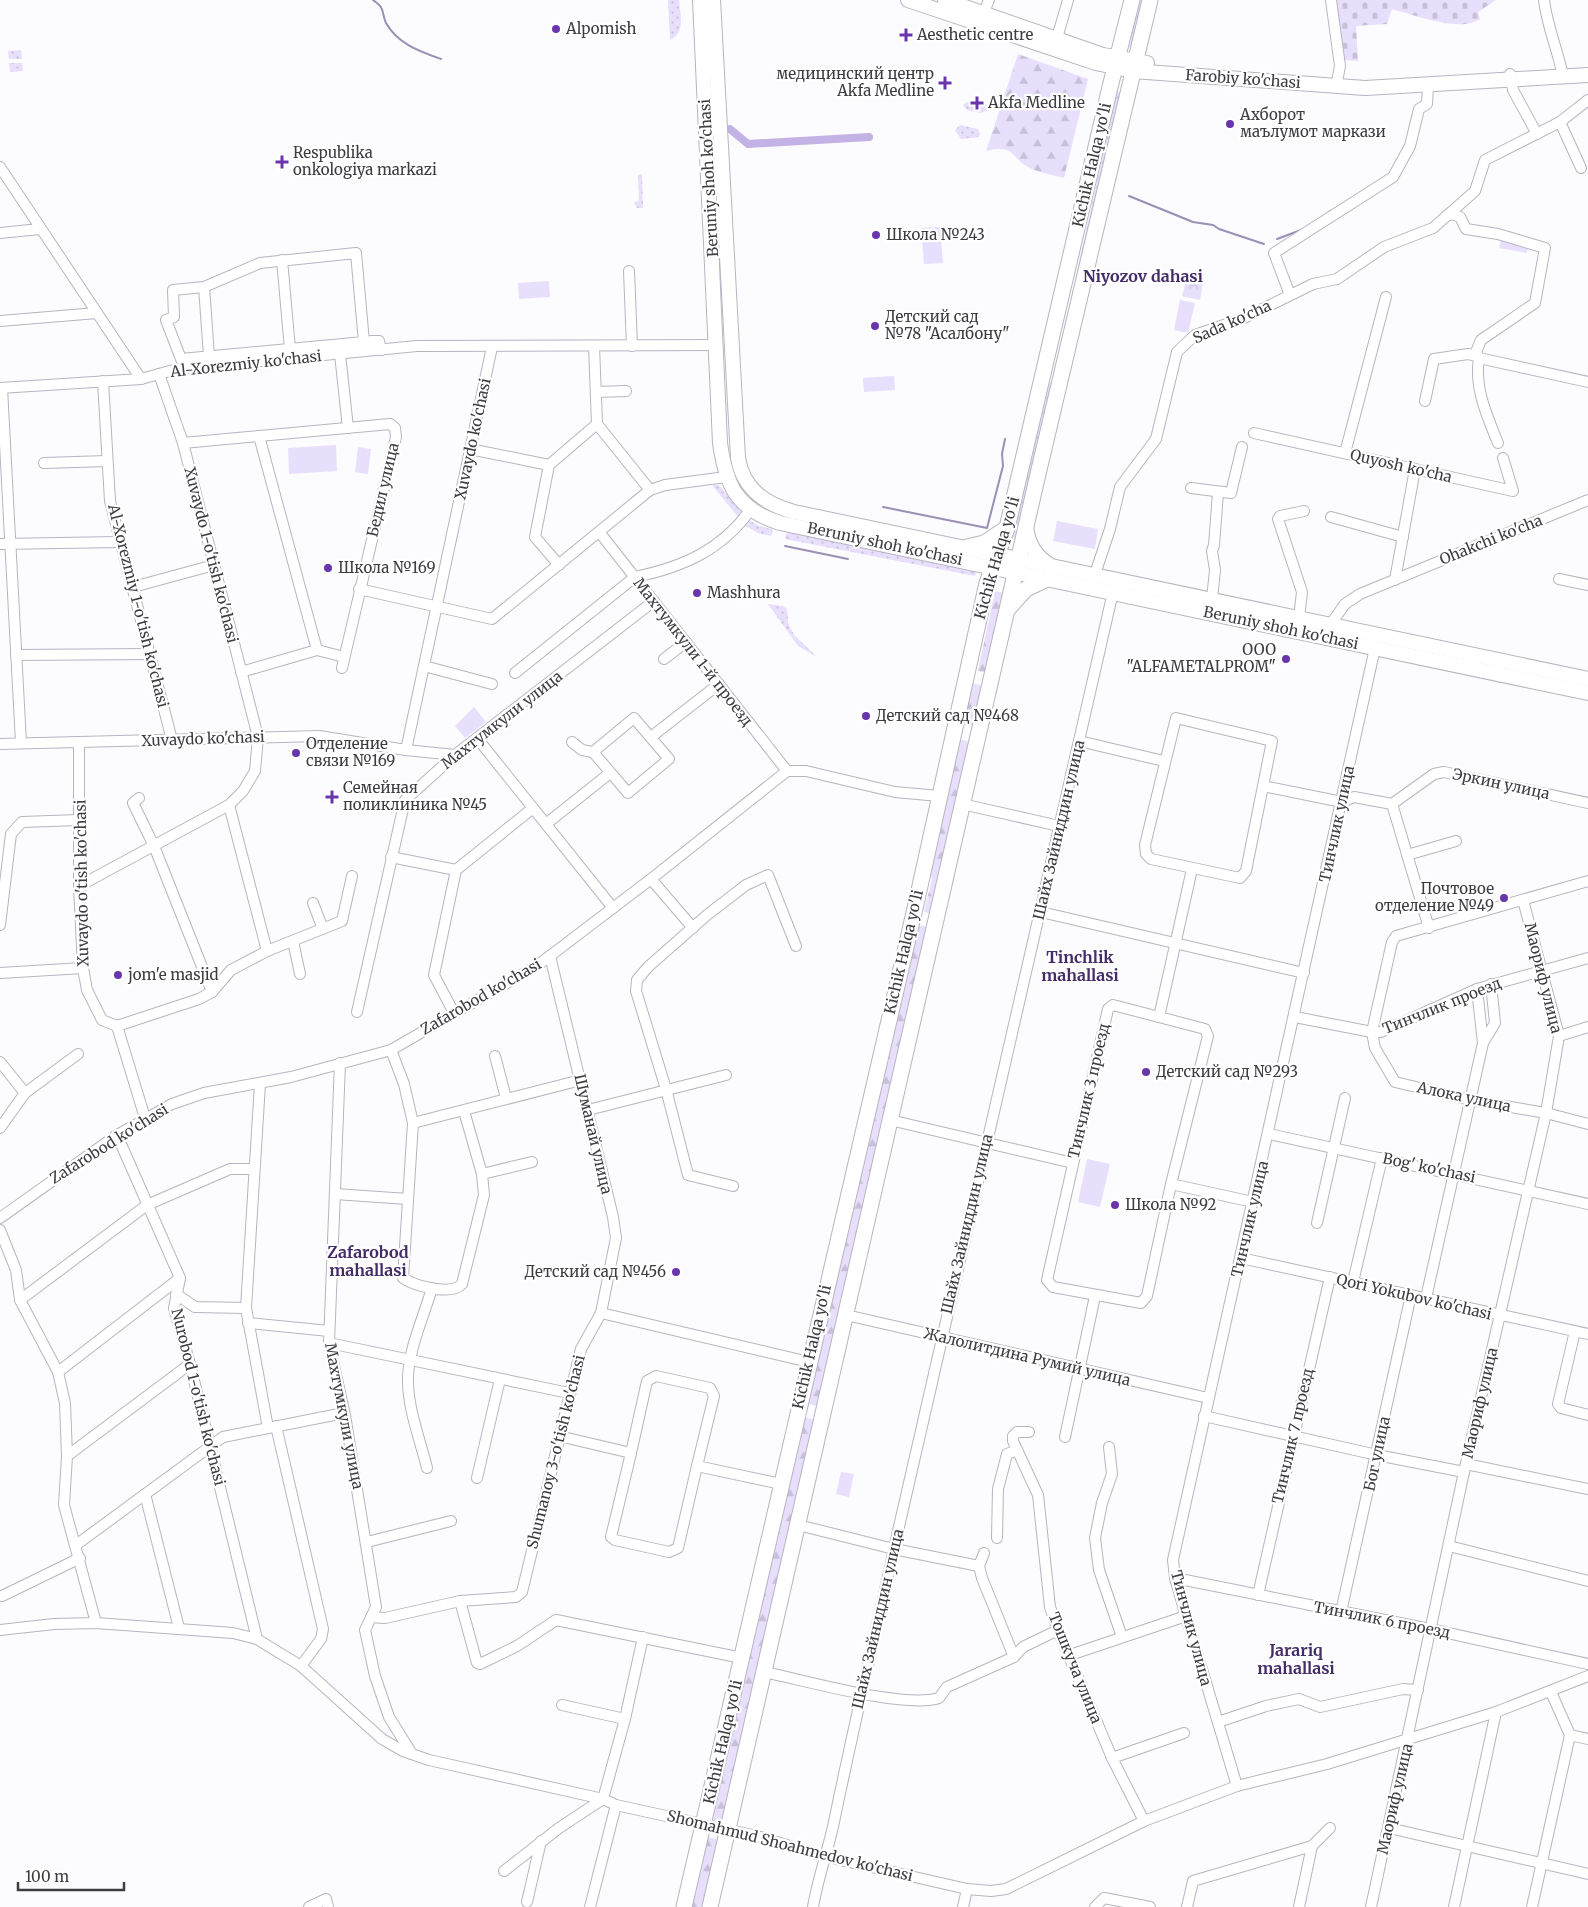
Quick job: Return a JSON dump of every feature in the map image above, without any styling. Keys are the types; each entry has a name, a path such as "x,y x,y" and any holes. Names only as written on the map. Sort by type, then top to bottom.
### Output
{"highway":[{"name":"Kichik Halqa yo'li","path":"684,1907 987,583 1007,528 1132,0"},
{"name":"Kichik Halqa yo'li","path":"710,1907 976,741 1150,0"},
{"path":"1049,350 1055,354 1066,355"},
{"path":"1042,378 1053,377 1059,382"},
{"path":"967,547 984,543 1007,528"},
{"path":"1006,612 1026,589 1049,572"},
{"path":"953,735 966,732 976,741"},
{"path":"913,913 925,919 936,919"},
{"path":"798,1408 823,1416"}],"main road":[{"name":"Beruniy shoh ko'chasi","path":"700,0 720,443 726,477 737,496 751,509 780,523 995,560 1049,572 1113,592 1588,693"},
{"name":"Beruniy shoh ko'chasi","path":"713,0 732,368 740,466 746,482 758,496 774,506 794,512 967,547 995,560"},
{"name":"Farobiy ko'chasi","path":"908,0 1134,67 1337,83 1428,86 1510,76"},
{"name":"Farobiy ko'chasi","path":"945,0 1057,38 1116,63"},
{"name":"Farobiy ko'chasi","path":"1563,73 1588,67"},
{"name":"Farobiy ko'chasi","path":"1337,83 1563,73 1588,75"},
{"path":"730,325 717,345 732,368"},
{"path":"1026,527 1028,538 1049,572"},
{"name":"Beruniy shoh ko'chasi","path":"1049,572 1095,574 1588,679"}],"street":[{"path":"983,14 988,0"},
{"path":"1057,38 1068,0"},
{"path":"1331,0 1340,66 1337,83"},
{"path":"1544,0 1546,14 1560,55 1563,73"},
{"path":"1510,76 1513,90 1537,134"},
{"path":"1290,295 1274,253 1393,177 1410,146 1419,109 1427,104 1428,86"},
{"name":"Sada ko'cha","path":"1095,574 1110,529 1120,487 1156,439 1177,352 1195,335 1244,318 1313,284 1337,279 1384,247 1433,228 1475,190 1485,160 1560,122 1588,100"},
{"path":"1560,122 1581,168"},
{"path":"0,167 141,379"},
{"path":"1446,216 1452,214 1460,217 1466,228 1498,234 1545,248 1534,303 1481,340 1476,376 1485,412 1498,443"},
{"path":"0,233 40,229"},
{"path":"367,342 356,253 260,263 204,287 173,290 174,317 166,320 181,359 379,341 381,350"},
{"path":"282,260 290,349"},
{"path":"629,271 632,346"},
{"path":"204,287 209,356"},
{"path":"1345,453 1386,297"},
{"path":"0,321 96,313"},
{"path":"492,347 717,345"},
{"name":"Al-Xorezmiy ko'chasi","path":"1,388 141,379 177,369 417,346 492,347"},
{"path":"594,346 597,424 650,490"},
{"name":"Xuvaydo ko'chasi","path":"406,750 492,347"},
{"path":"1425,401 1434,359 1468,354 1478,353 1588,382"},
{"path":"340,354 348,428"},
{"name":"Xuvaydo 1-o'tish ko'chasi","path":"159,374 183,443 258,737"},
{"name":"Al-Xorezmiy 1-o'tish ko'chasi","path":"103,381 110,501 172,740"},
{"path":"1,388 5,544 16,655 21,743"},
{"path":"597,392 626,390"},
{"name":"Бедил улица","path":"183,443 390,424 396,431 342,668"},
{"path":"559,565 535,537 549,465 597,424"},
{"name":"Quyosh ko'cha","path":"1254,433 1513,491 1503,458"},
{"path":"259,436 317,650"},
{"path":"1191,488 1231,493 1242,447"},
{"path":"470,448 549,465"},
{"path":"44,463 107,461"},
{"path":"1395,580 1415,469"},
{"path":"359,589 492,619 600,533 650,490 665,485 726,477"},
{"path":"1212,600 1215,570 1212,551 1218,492"},
{"name":"Ohakchi ko'cha","path":"1330,624 1344,604 1360,594 1588,500"},
{"path":"515,673 635,577 651,574 710,551 738,527 751,509"},
{"path":"1299,618 1302,592 1278,519 1280,516 1304,511"},
{"path":"1331,516 1402,536"},
{"name":"Махтумкули 1-й проезд","path":"600,533 787,771"},
{"path":"5,544 120,542"},
{"path":"133,587 214,565"},
{"path":"1559,579 1588,585"},
{"name":"Шайх Зайниддин улица","path":"813,1907 823,1856 831,1837 861,1692 941,1337 1041,912 1113,592"},
{"name":"Махтумкули улица","path":"357,1012 405,800 455,755 654,601"},
{"path":"1365,632 1375,648 1398,639"},
{"path":"664,659 686,642"},
{"name":"Тинчлик улица","path":"1238,1786 1175,1578 1173,1560 1269,1134 1375,648"},
{"path":"240,672 317,650 344,657"},
{"path":"16,655 149,654"},
{"path":"424,666 492,684"},
{"path":"650,737 719,684"},
{"path":"572,742 582,750 593,752 628,793 666,762 668,757 634,718 631,718 593,752"},
{"path":"1176,718 1270,739 1272,743 1264,786 1246,871 1242,877 1237,879 1150,859 1146,854 1145,845 1164,761 1176,718"},
{"name":"Xuvaydo ko'chasi","path":"0,744 320,736 406,750 455,755"},
{"path":"79,886 229,805 243,791 255,771 258,737"},
{"path":"477,738 613,908"},
{"path":"1079,741 1164,761"},
{"name":"Xuvaydo o'tish ko'chasi","path":"79,742 79,886 83,968 87,990 102,1020 118,1026"},
{"path":"787,771 806,771 895,792 939,796"},
{"name":"Zafarobod ko'chasi","path":"0,1218 117,1135 172,1104 204,1093 260,1084 391,1050 550,956 787,771"},
{"path":"546,824 610,772"},
{"name":"Эркин улица","path":"1392,804 1434,774 1444,772 1588,803"},
{"path":"1264,786 1342,802 1354,797 1392,804 1429,928"},
{"path":"139,798 133,803 154,846 212,992"},
{"path":"962,804 1059,826"},
{"path":"229,805 267,951"},
{"path":"454,1013 434,975 456,870 533,808"},
{"path":"0,925 11,834 16,826 22,822 79,820"},
{"path":"1406,855 1456,841"},
{"path":"391,858 456,870"},
{"path":"1159,1017 1192,869"},
{"path":"733,1186 688,1175 666,1089 636,991 637,980 648,967 746,885 768,875 796,946"},
{"path":"145,1118 118,1026 200,998 212,992 231,970 267,951 342,921 352,876"},
{"path":"651,879 693,928"},
{"path":"1372,1032 1394,938 1588,881"},
{"name":"Маориф улица","path":"1371,1907 1409,1738 1430,1629 1465,1468 1546,1113 1559,1036 1523,900"},
{"path":"313,904 324,929"},
{"path":"1041,912 1304,973"},
{"path":"292,941 300,974"},
{"name":"Шуманай улица","path":"550,956 581,1080 613,1217 616,1238 601,1314"},
{"name":"Тинчлик проезд","path":"1294,1017 1372,1032 1381,1032 1477,989 1588,958"},
{"path":"0,972 83,968"},
{"path":"1426,1298 1483,1043 1495,1023 1491,984"},
{"path":"1477,989 1483,1043"},
{"name":"Тинчлик 3 проезд","path":"1113,1005 1205,1029 1208,1036 1171,1184 1146,1299 1137,1303 1095,1296 1053,1287 1047,1280 1073,1163 1108,1009 1113,1005"},
{"path":"1559,1036 1588,1027"},
{"name":"Алока улица","path":"1372,1032 1375,1048 1395,1082 1470,1100 1546,1113 1588,1124"},
{"path":"391,1050 404,1084 413,1123 403,1278 432,1288 452,1291 462,1284 484,1195 482,1174 464,1111"},
{"path":"0,1128 25,1093 78,1054"},
{"path":"495,1056 506,1098"},
{"path":"0,1062 25,1093"},
{"name":"Махтумкули улица","path":"340,1063 329,1343 344,1413 367,1542 376,1608 365,1630 375,1676 389,1717 412,1754"},
{"path":"588,1110 726,1075"},
{"path":"413,1123 581,1080"},
{"path":"260,1084 253,1169 246,1308 272,1427 324,1629 321,1639 301,1666"},
{"path":"1317,1223 1345,1098"},
{"path":"890,1120 986,1141 1073,1163"},
{"name":"Bog' ko'chasi","path":"1269,1134 1588,1204"},
{"path":"58,1372 180,1278 117,1135"},
{"path":"1353,1282 1382,1158"},
{"path":"482,1174 532,1162"},
{"path":"20,1300 147,1205 230,1169 253,1169"},
{"path":"1171,1184 1253,1202"},
{"path":"334,1194 408,1199"},
{"path":"0,1230 16,1270 20,1300 58,1372 65,1403 66,1456 64,1505 80,1558 96,1623"},
{"name":"Qori Yokubov ko'chasi","path":"1241,1258 1588,1334"},
{"name":"Тинчлик 7 проезд","path":"1258,1595 1292,1436 1330,1277"},
{"name":"Nurobod 1-o'tish ko'chasi","path":"180,1278 174,1308 190,1364 257,1639"},
{"path":"427,1468 410,1398 408,1377 411,1360 432,1288"},
{"path":"176,1294 195,1307 246,1308"},
{"name":"Бог улица","path":"1341,1612 1411,1295"},
{"path":"1065,1437 1095,1296"},
{"path":"601,1314 809,1362"},
{"name":"Shumanoy 3-o'tish ko'chasi","path":"371,1617 385,1618 460,1601 516,1597 522,1592 581,1349 601,1314"},
{"name":"Жалолитдина Румий улица","path":"846,1315 1208,1398"},
{"path":"248,1323 329,1331"},
{"path":"1575,1331 1558,1404 1562,1408 1588,1415"},
{"path":"329,1343 569,1393"},
{"path":"66,1456 190,1364"},
{"path":"656,1376 710,1388 713,1391 714,1396 678,1548 669,1552 614,1540 612,1537 631,1453 647,1381 656,1376"},
{"path":"477,1478 500,1379"},
{"path":"76,1545 227,1435 344,1413"},
{"path":"1204,1416 1377,1455 1588,1489"},
{"path":"997,1538 998,1489 1007,1454 1016,1450 1013,1441 1015,1433 1029,1432"},
{"path":"559,1436 631,1453"},
{"path":"1109,1446 1112,1474 1102,1503 1094,1538 1099,1570 1122,1637"},
{"name":"Тошкуча улица","path":"1016,1450 1038,1495 1050,1607 1112,1758 1144,1821"},
{"path":"697,1466 781,1484"},
{"path":"145,1494 179,1628"},
{"path":"367,1542 451,1521"},
{"path":"798,1525 894,1549 979,1566"},
{"path":"1449,1546 1588,1581"},
{"path":"984,1553 979,1566 1014,1657"},
{"path":"2,1596 80,1558"},
{"name":"Тинчлик 6 проезд","path":"1175,1578 1430,1629 1588,1664"},
{"path":"460,1601 477,1663 480,1664 517,1646 556,1620 742,1658"},
{"path":"1070,1655 1186,1616"},
{"name":"Shomahmud Shoahmedov ko'chasi","path":"0,1630 54,1624 96,1623 233,1632 257,1639 301,1666 382,1739 394,1747 429,1760 603,1799 616,1805 704,1823 823,1856 967,1889 991,1891 1006,1889 1144,1821 1238,1786 1326,1764 1496,1712 1588,1676"},
{"path":"764,1672 916,1702 932,1700 940,1697 947,1687 1014,1657 1023,1647 1058,1630"},
{"path":"504,1871 542,1841 603,1799 625,1718 643,1637"},
{"path":"1218,1722 1266,1706 1299,1699 1320,1707 1403,1689 1418,1690"},
{"path":"1532,1907 1570,1735 1551,1692"},
{"path":"562,1705 625,1718"},
{"path":"1454,1907 1496,1712"},
{"path":"1112,1758 1184,1733"},
{"path":"1570,1735 1588,1739"},
{"path":"590,1907 616,1805"},
{"path":"1187,1907 1193,1881 1312,1846 1330,1828"},
{"path":"1389,1828 1467,1848 1588,1874"},
{"path":"526,1902 542,1841"},
{"path":"1299,1907 1312,1846"},
{"path":"963,1907 967,1889"},
{"path":"1094,1907 1104,1898 1150,1907"},
{"path":"309,1907 327,1903"}],"green space":[{"path":"668,0 679,0 681,17 678,33 670,40"},
{"path":"1139,0 1144,0 1133,48 1129,47"},
{"path":"1335,0 1496,0 1478,12 1480,19 1471,23 1461,24 1449,24 1392,9 1387,24 1356,26 1358,61 1343,60"},
{"path":"21,50 22,59 9,59 8,51"},
{"path":"1018,54 1088,79 1064,178 1030,168 1012,153 1003,149 986,151"},
{"path":"9,63 22,63 23,71 10,72"},
{"path":"1117,91 1121,93 1060,348"},
{"path":"969,101 986,104 988,110 980,113 967,110 963,105"},
{"path":"960,125 978,129 979,137 961,139 955,130"},
{"path":"642,174 643,208 637,208 634,202 639,201 638,175"},
{"path":"940,227 943,263 924,264 921,228"},
{"path":"1501,240 1528,245 1527,253 1499,248"},
{"path":"1187,278 1203,282 1200,300 1182,296"},
{"path":"549,281 550,297 519,299 518,283"},
{"path":"1180,300 1195,303 1188,333 1174,330"},
{"path":"894,376 895,390 864,392 863,378"},
{"path":"1050,382 1052,383 1017,540 1011,537"},
{"path":"336,445 337,471 289,474 288,448"},
{"path":"358,447 371,449 368,474 355,472"},
{"path":"712,485 719,485 742,513 738,517"},
{"path":"749,520 759,526 773,529 771,536 758,533 746,526"},
{"path":"1057,521 1098,529 1095,549 1053,541"},
{"path":"787,531 977,569 975,576 785,539"},
{"path":"995,591 1006,593 988,673 978,671"},
{"path":"768,604 783,606 787,609 788,623 794,635 817,657 798,646"},
{"path":"971,683 984,686 975,727 962,725"},
{"path":"474,707 486,722 465,738 455,726"},
{"path":"959,739 971,742 938,890 933,894 929,913 924,912 932,879 929,872"},
{"path":"916,925 930,927 819,1407 807,1403"},
{"path":"1087,1159 1110,1164 1100,1207 1078,1202"},
{"path":"804,1417 816,1420 723,1823 711,1820"},
{"path":"841,1472 854,1474 849,1497 836,1494"},
{"path":"707,1837 719,1840 704,1907 691,1907"}],"waterway":[{"path":"373,0 382,8 386,23 403,42 417,50 441,59"},
{"path":"730,129 748,144 869,137"},
{"path":"1129,196 1193,222 1213,225 1219,229 1264,244"},
{"path":"1322,217 1332,210"},
{"path":"1277,239 1301,230"},
{"path":"883,507 987,528 1003,466 1002,454 1005,439"},
{"path":"785,546 848,559"}],"place":[{"name":"Alpomish","path":"556,29"},
{"name":"Aesthetic centre","path":"906,35"},
{"name":"медицинский центр Akfa Medline","path":"945,83"},
{"name":"Akfa Medline","path":"977,103"},
{"name":"Ахборот маълумот маркази","path":"1230,124"},
{"name":"Respublika onkologiya markazi","path":"282,162"},
{"name":"Школа №243","path":"876,235"},
{"name":"Детский сад №78 \"Асалбону\"","path":"875,326"},
{"name":"Школа №169","path":"328,568"},
{"name":"Mashhura","path":"697,593"},
{"name":"OOO \"ALFAMETALPROM\"","path":"1286,659"},
{"name":"Детский сад №468","path":"866,716"},
{"name":"Отделение связи №169","path":"296,753"},
{"name":"Семейная поликлиника №45","path":"332,797"},
{"name":"Почтовое отделение №49","path":"1504,898"},
{"name":"jom'e masjid","path":"118,975"},
{"name":"Детский сад №293","path":"1146,1072"},
{"name":"Школа №92","path":"1115,1205"},
{"name":"Детский сад №456","path":"676,1272"}],"district":[{"name":"Niyozov dahasi","path":"1143,276"},
{"name":"Tinchlik mahallasi","path":"1080,966"},
{"name":"Zafarobod mahallasi","path":"368,1261"},
{"name":"Jarariq mahallasi","path":"1296,1659"}]}
